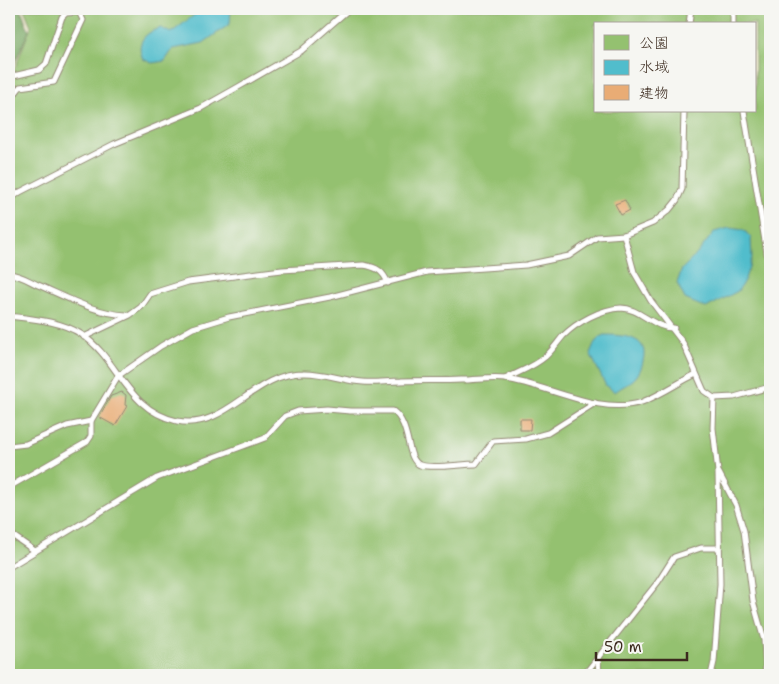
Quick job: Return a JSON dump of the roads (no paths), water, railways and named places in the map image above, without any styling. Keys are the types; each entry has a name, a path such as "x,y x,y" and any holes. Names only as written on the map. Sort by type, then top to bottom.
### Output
{"lane":[{"path":"9,200 20,192 114,144 201,108 301,51 349,9"},
{"path":"689,22 691,9"},
{"path":"733,9 733,22"},
{"path":"9,77 39,70 46,64 62,18 66,13 79,12 83,20 58,77 49,84 20,87 9,101"},
{"path":"9,487 87,442 91,436 91,421 118,376 161,346 193,328 229,317 388,283 427,272 526,265 569,256 597,237 624,235 653,223 677,200 682,189 684,173 684,112"},
{"path":"744,112 770,272"},
{"path":"624,235 634,272 650,301 674,328 704,391 714,398 734,397 770,388"},
{"path":"84,337 130,315 141,307 150,294 188,282 282,270 363,264 375,267 384,273 388,283"},
{"path":"9,274 22,275 34,284 92,308 130,315"},
{"path":"504,379 546,357 564,335 587,319 606,310 623,308 637,312 665,328 674,328"},
{"path":"9,316 58,325 84,337 96,346 138,401 150,411 189,423 205,421 223,412 259,386 276,378 303,372 363,382 504,379 596,403 642,402 696,374"},
{"path":"711,675 714,662 720,584 718,472 713,428 714,398"},
{"path":"9,566 157,478 265,438 285,416 298,411 327,408 350,411 393,411 405,423 412,457 418,464 427,466 476,464 493,442 526,439 548,433 596,403"},
{"path":"9,446 26,444 67,426 91,421"},
{"path":"718,472 730,491 744,531 752,601 764,640 766,675"},
{"path":"9,533 35,550"},
{"path":"584,675 658,582 674,557 702,548 718,548"},
{"path":"598,658 599,675"}],"water":[{"path":"202,9 231,9 230,24 203,43 173,49 165,61 152,63 143,59 140,48 146,35 161,28 171,33"},
{"path":"729,228 744,230 751,238 752,258 745,279 738,291 706,308 685,299 677,283 682,269 697,254 714,232"},
{"path":"603,335 633,339 642,346 644,353 642,366 637,375 632,381 615,392 606,386 590,353 595,342"}]}
